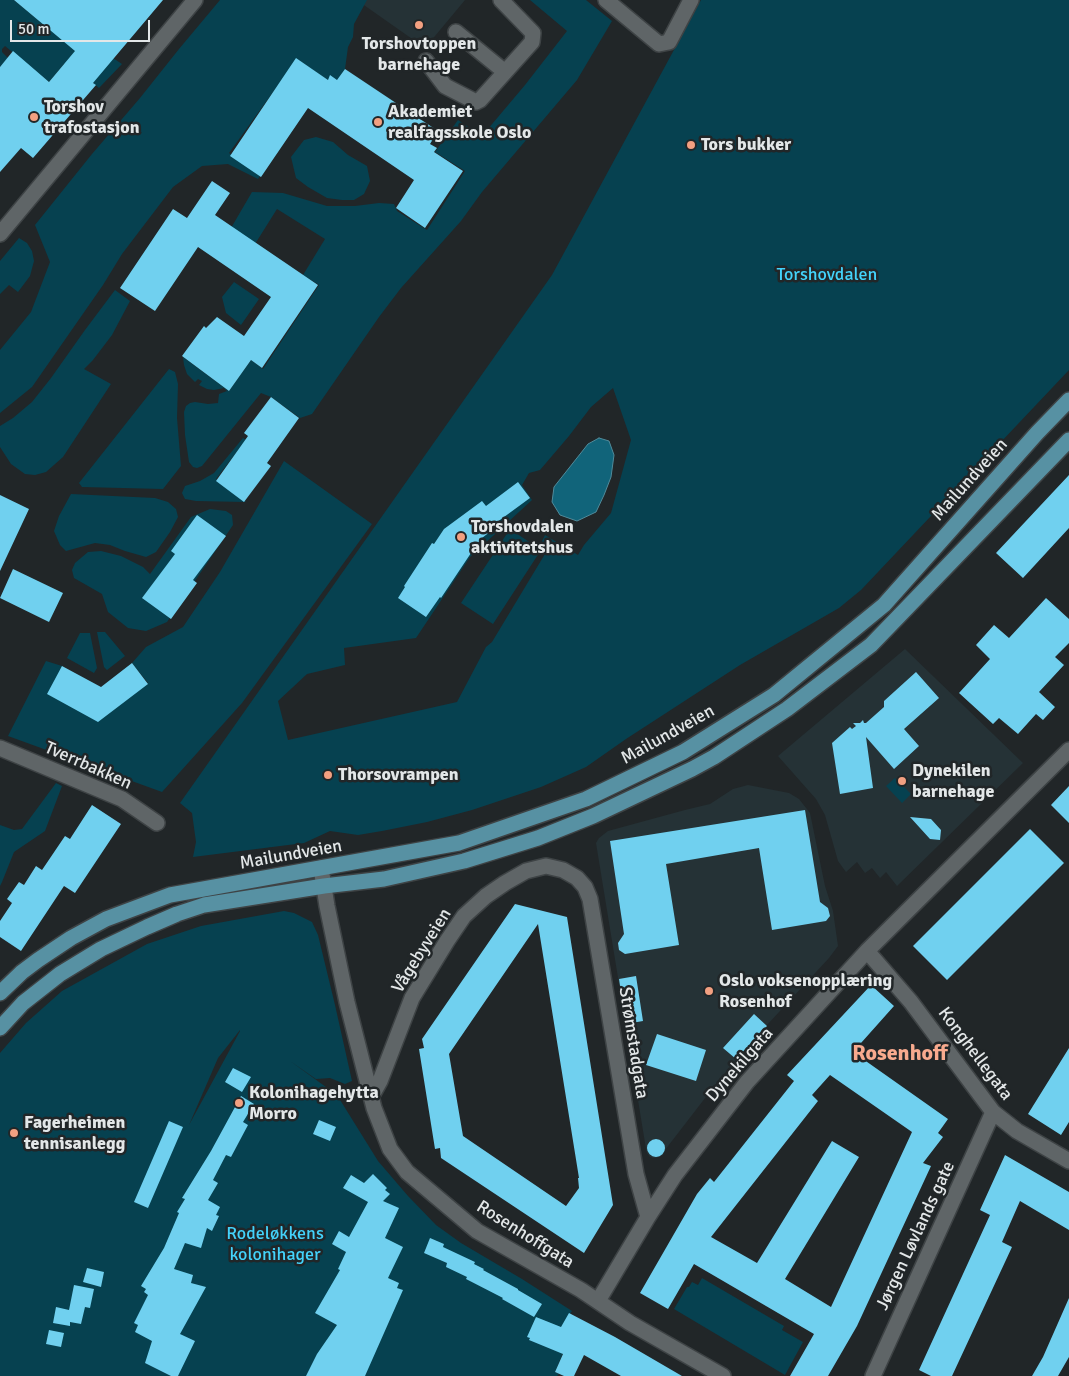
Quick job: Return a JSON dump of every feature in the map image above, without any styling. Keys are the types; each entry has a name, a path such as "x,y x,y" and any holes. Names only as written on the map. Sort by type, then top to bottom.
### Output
{"main road":[{"name":"Mailundveien","path":"0,994 22,972 71,938 106,919 170,895 459,843 586,799 684,752 766,701 884,605 1037,433 1069,400"},
{"name":"Mailundveien","path":"0,1028 23,1003 60,974 102,949 147,926 177,914 204,905 324,886 384,879 464,861 538,838 593,816 714,757 787,709 871,645 1069,440"}],"street":[{"path":"0,234 195,0"},
{"path":"426,61 445,86 476,102 480,100 532,42 533,34 501,0"},
{"path":"606,0 659,44 669,42 691,0"},
{"path":"456,32 505,72"},
{"name":"Tverrbakken","path":"0,748 122,799 157,823"},
{"name":"Dynekilgata","path":"598,1301 675,1175 747,1082 867,951 1069,750"},
{"name":"Vågebyveien","path":"371,1097 380,1081 412,998 447,940 464,916 504,883 526,872 546,866 563,870 577,878"},
{"name":"Rosenhoffgata","path":"321,868 347,1002 374,1108 390,1149 407,1172 477,1231 598,1301 630,1323 723,1376"},
{"name":"Strømstadgata","path":"577,878 585,887 590,898 636,1174 648,1217"},
{"name":"Konghellegata","path":"867,951 911,1002 993,1112 1017,1131 1069,1161"},
{"name":"Jørgen Løvlands gate","path":"872,1376 993,1112"}],"shaded area":[{"name":"Torshovtoppen barnehage","path":"364,0 465,0 425,48 361,3"},
{"path":"599,438 609,441 614,455 611,477 596,512 577,521 560,515 552,502 554,487 588,444"},
{"name":"Dynekilen barnehage","path":"905,649 1023,763 897,886 886,872 880,878 872,868 865,873 857,862 846,872 838,861 825,815 816,799 778,756"},
{"name":"Oslo voksenopplæring Rosenhof","path":"748,785 789,793 799,799 810,813 825,886 833,911 838,946 719,1080 663,1155 654,1158 650,1157 646,1149 596,843 608,831 710,804 733,789"}],"green space":[{"path":"0,0 14,0 101,72 113,58 122,64 99,88 80,72 64,64 49,82 5,46 2,52 8,58 0,67"},
{"path":"220,0 367,0 354,24 353,37 348,47 345,69 337,81 329,81 297,59 229,153 260,176 258,179 228,164 202,166 173,187 122,254 103,285 32,387 0,413 0,350 31,312 50,262 35,225"},
{"path":"530,0 586,0 612,21 577,80 482,192 461,221 401,288 312,414 300,418 271,397 261,393 202,466 193,467 189,462 185,435 184,412 186,406 195,402 218,403 219,394 227,391 224,388 207,389 199,385 202,381 198,379 195,382 187,374 183,357 229,391 251,360 263,369 319,285 303,275 325,239 277,209 255,244 231,228 252,192 283,193 327,206 394,204 397,211 427,230 465,171 435,152 458,120 482,136 567,31"},
{"name":"Torshovdalen","path":"701,0 1069,0 1069,370 861,590 839,608 740,665 586,767 541,787 472,810 427,822 358,835 330,831 304,843 193,857 196,842 192,813 180,803 552,275","holes":["613,388 631,440 611,513 578,555 545,535 540,545 548,549 492,642 486,647 457,702 288,740 278,701 307,674 345,665 344,648 416,638 470,557 532,500 522,485 529,473 540,470 591,407"]},
{"path":"316,137 333,142 348,155 367,166 370,181 364,194 354,200 327,198 296,178 291,157 304,140"},
{"path":"19,238 27,243 32,251 34,261 30,276 18,292 9,285 0,294 0,261"},
{"path":"234,282 259,299 241,325 226,313 222,297"},
{"path":"115,290 130,301 112,335 84,369 111,384 63,457 46,472 35,475 25,474 11,464 0,447 0,426 32,402"},
{"path":"169,369 175,372 178,384 177,418 181,466 163,489 82,487 79,483"},
{"path":"243,438 254,445 242,445 216,479 246,502 185,499 182,493 185,486 200,481 214,473"},
{"path":"284,461 372,524 242,703 162,792 8,736 46,661 62,666 98,721 148,683 132,663 146,647 183,627 220,572"},
{"path":"71,494 155,498 168,502 176,509 178,517 156,552 146,557 110,545 95,543 66,551 60,545 54,531 59,516"},
{"path":"210,509 226,511 232,515 233,525 167,622 146,631 128,628 108,612 102,594 74,578 72,570 75,563 88,552 101,551 121,556 143,567 150,574 191,517"},
{"path":"510,529 541,550 493,624 461,603"},
{"path":"97,632 105,632 125,656 107,670 104,667"},
{"path":"80,633 90,633 97,668 94,673 67,658"},
{"path":"895,778 911,794 902,803 886,786"},
{"path":"56,783 62,786 45,831 14,852 0,886 0,825 14,830 22,829"},
{"name":"Rodeløkkens kolonihager","path":"284,911 294,913 312,922 318,935 352,1081 345,1084 330,1078 316,1079 290,1061 337,1095 378,1161 436,1225 461,1243 572,1311 559,1331 568,1341 555,1372 559,1374 557,1376 0,1376 0,1053 26,1023 62,991 147,944 201,926","holes":["240,1031 189,1125 218,1058"]},
{"path":"702,1278 784,1326 782,1330 803,1342 785,1375 674,1309 687,1287 692,1282 698,1285"}],"building":[{"path":"14,0 163,0 93,83 96,85 33,158 21,148 0,172 0,67 13,51 49,82 75,51"},
{"path":"296,58 328,80 330,75 337,80 345,69 438,131 430,144 437,148 434,152 463,171 425,228 396,208 414,180 308,108 261,177 230,156"},
{"path":"212,181 230,193 215,215 318,285 262,368 251,360 229,391 182,356 204,326 206,328 217,317 244,336 271,297 198,247 155,311 120,288 173,209 187,218"},
{"path":"271,397 299,418 267,463 271,466 244,502 216,481 248,436 244,433"},
{"path":"1069,475 1069,528 1023,578 996,553"},
{"path":"518,482 530,498 489,528 491,531 482,538 426,617 398,598 432,543 434,544 444,529 482,501 486,506"},
{"path":"0,495 29,509 0,571"},
{"path":"197,515 226,536 193,580 197,583 171,619 142,598 175,554 171,551"},
{"path":"13,569 63,593 49,622 0,598"},
{"path":"1046,598 1069,619 1069,643 1055,657 1064,665 1039,692 1055,707 1043,720 1036,714 1018,734 999,718 993,724 959,693 990,659 976,645 994,625 1009,638"},
{"path":"132,663 148,684 98,722 47,694 62,666 101,687"},
{"path":"916,672 939,698 904,729 919,746 894,769 866,737 873,788 840,794 832,743 850,727 852,729 856,726 853,723 860,723 863,720 866,723 884,707 884,701"},
{"path":"1069,786 1069,823 1051,805"},
{"path":"92,805 121,824 75,893 64,886 21,951 0,937 0,921 12,903 7,899 19,882 24,885 36,866 42,870 65,836 70,839"},
{"path":"805,810 820,902 828,908 830,916 826,921 772,930 759,848 666,864 679,945 625,954 619,950 618,943 624,934 610,841"},
{"path":"910,817 931,819 941,830 940,840 930,839"},
{"path":"1030,829 1064,863 947,980 913,946"},
{"path":"515,904 567,917 613,1205 584,1253 441,1158 440,1148 435,1149 419,1049 424,1048 422,1039","holes":["538,924 579,1178 579,1188 566,1206 463,1136 449,1054"]},
{"path":"636,976 643,1021 626,1024 619,979"},
{"path":"871,985 894,1006 853,1052 948,1119 938,1133 943,1137 923,1163 931,1166 857,1326 828,1376 790,1376 814,1334 694,1264 668,1309 640,1293 697,1194 710,1178 714,1182 794,1081 787,1075","holes":["830,1075 912,1132 831,1307 785,1279 859,1157 832,1141 757,1263 711,1237 818,1101 812,1095"]},
{"path":"754,1014 767,1026 736,1059 723,1048"},
{"path":"657,1034 706,1050 696,1081 646,1065"},
{"path":"1069,1048 1069,1122 1061,1135 1028,1114"},
{"path":"233,1068 251,1077 242,1092 225,1082"},
{"path":"241,1096 254,1104 243,1122 248,1125 231,1157 226,1155 213,1180 218,1183 208,1200 220,1207 216,1215 219,1216 212,1231 207,1228 201,1248 185,1243 174,1269 193,1275 191,1283 206,1287 180,1334 195,1341 178,1376 171,1376 145,1363 152,1341 135,1332 138,1325 134,1323 148,1295 144,1292 146,1289 141,1286 164,1248 179,1213 177,1212 185,1199 182,1198 211,1151"},
{"path":"319,1120 336,1127 330,1141 313,1134"},
{"path":"169,1121 183,1127 148,1208 134,1202"},
{"path":"652,1139 660,1139 665,1144 663,1155 652,1157 647,1152 647,1144"},
{"path":"1005,1155 1069,1192 1069,1230 1020,1201 1002,1242 1012,1247 952,1376 931,1376 919,1370 990,1215 980,1210"},
{"path":"373,1174 387,1188 385,1190 390,1194 383,1201 399,1208 385,1238 403,1247 388,1278 399,1283 397,1288 403,1290 365,1376 306,1376 317,1354 337,1325 315,1313 340,1270 338,1269 346,1252 332,1244 339,1231 349,1237 368,1202 343,1188 351,1175 364,1183"},
{"path":"430,1238 444,1244 443,1247 475,1262 474,1264 483,1270 542,1304 534,1317 466,1279 467,1277 446,1267 447,1263 424,1253"},
{"path":"87,1268 104,1272 101,1287 83,1282"},
{"path":"74,1285 94,1289 90,1308 85,1307 81,1324 70,1322 70,1326 53,1323 56,1307 69,1310"},
{"path":"1069,1298 1069,1357 1058,1376 1032,1376 1043,1357"},
{"path":"569,1313 682,1376 621,1376 584,1355 574,1376 564,1376 555,1372 563,1354 529,1340 530,1338 527,1337 536,1317 561,1327"},
{"path":"49,1330 64,1333 61,1347 46,1344"}],"place":[{"name":"Torshovtoppen barnehage","path":"419,25"},
{"name":"Torshov trafostasjon","path":"34,117"},
{"name":"Akademiet realfagsskole Oslo","path":"378,122"},
{"name":"Tors bukker","path":"691,145"},
{"name":"Torshovdalen aktivitetshus","path":"461,537"},
{"name":"Thorsovrampen","path":"328,775"},
{"name":"Dynekilen barnehage","path":"902,781"},
{"name":"Oslo voksenopplæring Rosenhof","path":"709,991"},
{"name":"Kolonihagehytta Morro","path":"239,1103"},
{"name":"Fagerheimen tennisanlegg","path":"14,1133"}],"district":[{"name":"Rosenhoff","path":"900,1054"}]}
